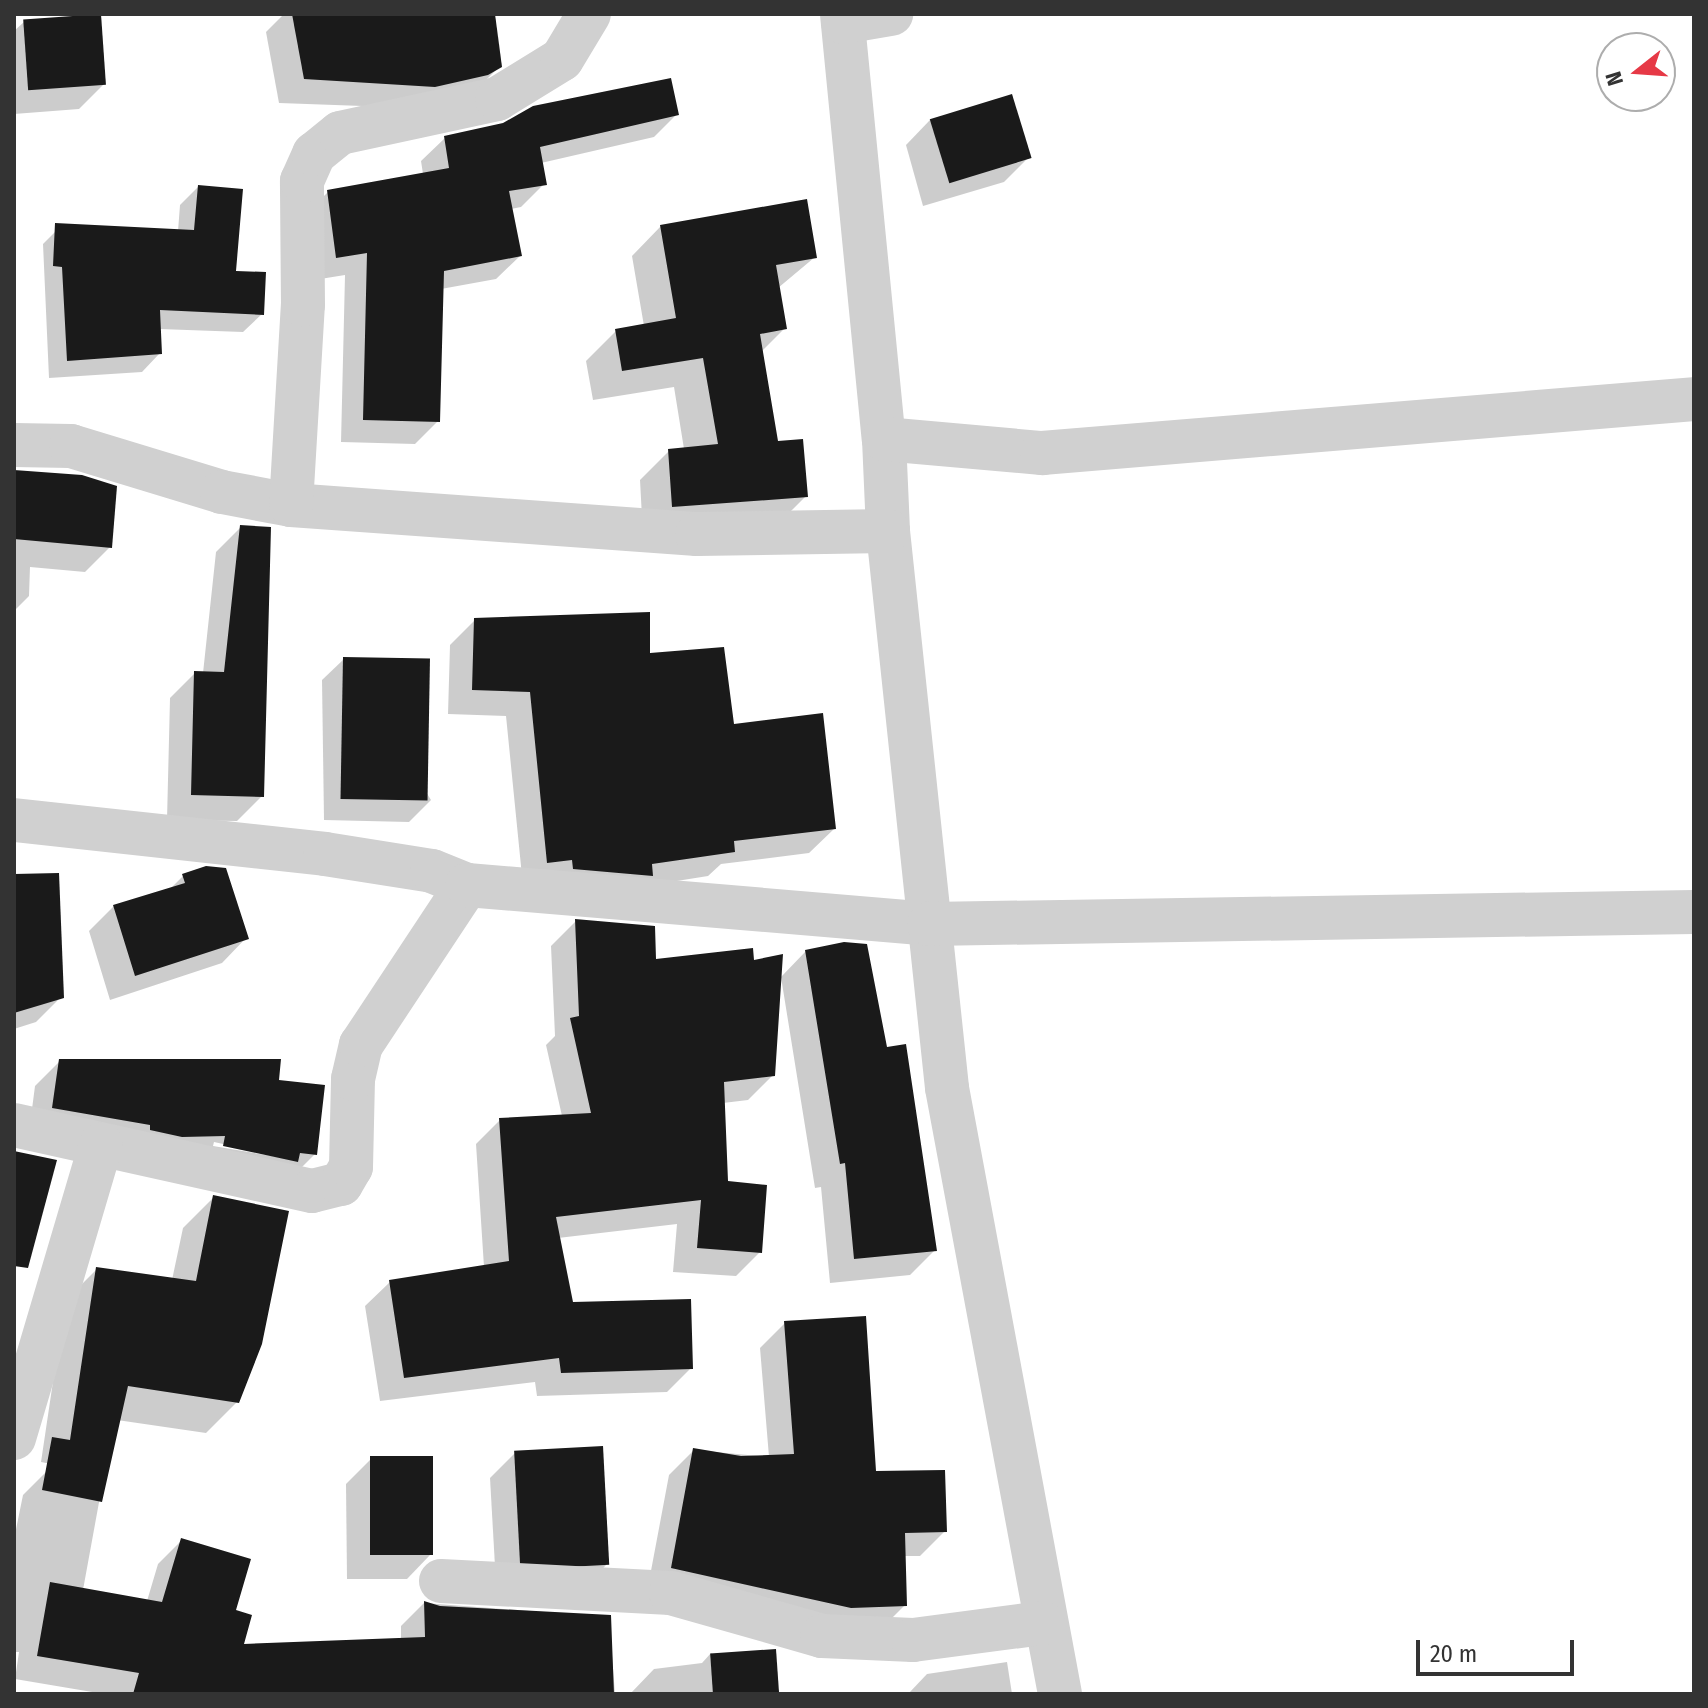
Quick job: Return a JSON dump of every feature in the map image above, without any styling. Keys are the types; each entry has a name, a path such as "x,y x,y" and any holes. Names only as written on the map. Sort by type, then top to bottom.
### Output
{"street":[{"path":"291,505 303,305 302,181 314,154 340,133 497,99 562,59 589,14"},
{"path":"891,14 843,18 884,439 888,531 947,1088 1043,1623 1060,1694"},
{"path":"884,439 1042,453 1694,399"},
{"path":"14,445 71,446 222,492 291,505 697,534 888,531"},
{"path":"14,820 325,854 432,871 467,885 929,924 1694,912"},
{"path":"14,1125 312,1191 341,1184 351,1167 353,1079 361,1045 467,885"},
{"path":"14,1438 101,1145"},
{"path":"441,1581 671,1593 822,1636 913,1640 1043,1623"}],"building":[{"path":"101,14 106,85 28,90 23,19"},
{"path":"292,14 495,14 502,67 488,75 435,87 304,79"},
{"path":"671,78 679,115 540,147 547,185 509,191 522,256 444,271 440,422 363,420 367,253 336,258 327,190 449,168 444,136 503,123 533,106"},
{"path":"1012,94 1032,158 949,183 930,119"},
{"path":"198,185 243,189 236,271 266,272 264,315 160,310 162,354 67,361 62,267 53,266 55,223 194,230"},
{"path":"807,199 817,258 776,265 787,329 760,334 778,441 803,439 808,497 672,507 668,449 718,444 703,358 622,371 615,329 676,318 660,225"},
{"path":"14,470 82,475 117,486 112,548 14,539"},
{"path":"240,525 271,527 264,797 191,795 194,671 224,672"},
{"path":"650,612 650,653 724,647 734,724 823,713 836,829 734,841 735,852 652,864 653,876 573,869 572,860 547,863 530,692 472,690 474,618"},
{"path":"343,657 430,659 428,800 341,799"},
{"path":"206,866 226,868 249,939 135,976 113,905 185,883 182,874"},
{"path":"59,873 64,998 14,1013 14,874"},
{"path":"575,919 655,926 656,959 753,948 754,960 783,954 775,1076 724,1082 728,1181 767,1185 762,1253 697,1248 701,1200 556,1217 573,1302 691,1299 693,1369 561,1373 559,1358 404,1378 389,1280 509,1261 499,1118 591,1113 570,1018 579,1016"},
{"path":"844,942 867,944 887,1047 906,1044 937,1251 854,1259 845,1163 840,1164 805,950"},
{"path":"59,1059 281,1059 279,1080 325,1085 317,1155 300,1153 298,1162 223,1146 225,1136 182,1137 150,1130 150,1125 52,1108"},
{"path":"14,1151 57,1160 28,1268 14,1266"},
{"path":"213,1195 289,1211 262,1344 239,1403 128,1386 102,1502 42,1490 52,1437 70,1440 96,1267 196,1281"},
{"path":"866,1316 876,1471 945,1470 947,1532 905,1533 907,1606 851,1608 671,1568 693,1448 741,1456 794,1454 784,1321"},
{"path":"603,1446 609,1565 520,1569 514,1451"},
{"path":"370,1456 433,1456 433,1555 370,1555"},
{"path":"181,1538 251,1559 236,1610 252,1615 244,1644 425,1637 424,1601 440,1606 611,1615 614,1694 133,1694 139,1673 37,1656 50,1582 162,1602"},
{"path":"776,1649 779,1694 713,1694 710,1654"}]}
